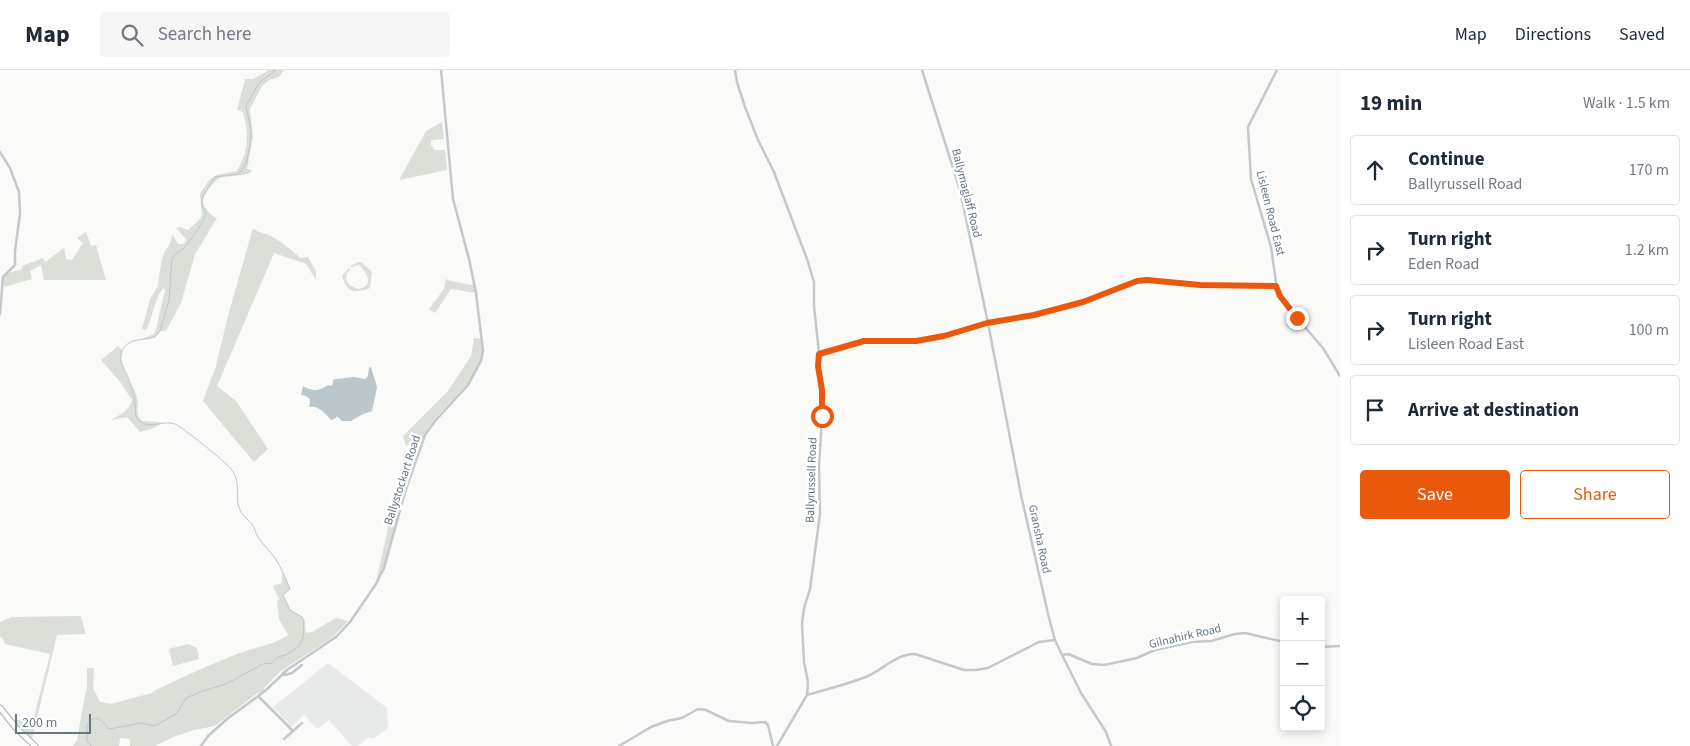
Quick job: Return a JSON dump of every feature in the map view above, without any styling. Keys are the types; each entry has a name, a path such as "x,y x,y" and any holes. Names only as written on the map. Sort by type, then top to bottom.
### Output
{"highway":[{"path":"0,708 16,728 35,746"}],"street":[{"name":"Ballystockart Road","path":"201,746 226,718 258,696 282,673 329,642 344,630 354,618 384,568 406,489 422,443 435,421 468,385 482,355 483,346 472,271 453,199 441,70"},
{"name":"Ballyrussell Road","path":"735,70 745,107 758,140 774,172 812,274 814,288 814,314 819,354 818,366 823,401 819,466 820,514 810,589 804,608 802,624 804,669 808,682 807,695"},
{"name":"Ballymaglaff Road","path":"922,70 957,180 988,323"},
{"name":"Lisleen Road East","path":"1277,70 1248,127 1251,179 1271,247 1276,286 1280,296 1323,348 1340,376"},
{"path":"0,152 15,181 19,192 20,204 15,265 3,277 0,314"},
{"path":"819,354 864,341 926,340 988,323 1034,315 1083,302 1126,284 1143,280 1200,285 1276,286"},
{"name":"Gransha Road","path":"988,323 1022,495 1047,612 1055,640 1085,700 1106,732 1111,746"},
{"name":"Gilnahirk Road","path":"1062,655 1068,654 1092,664 1104,665 1137,658 1162,648 1192,642 1211,641 1235,634 1245,633 1280,641"},
{"path":"777,746 807,695 863,678 906,654 915,654 964,670 976,670 988,668 1039,642 1055,640"},
{"path":"1325,647 1340,646"},
{"path":"282,673 288,675 299,669 302,665"},
{"path":"258,696 293,731"},
{"path":"619,746 651,727 682,718 698,709 706,710 730,721 752,724 765,722 768,725 773,746"},
{"path":"284,739 302,723"}],"shaded area":[{"path":"269,70 284,70 279,77 269,80 262,86 250,109 253,137 247,169 252,170 250,173 238,176 220,178 207,191 203,203 205,208 217,218 195,254 181,303 166,331 160,331 152,338 142,339 154,334 156,329 164,288 158,296 146,330 142,329 150,299 158,286 163,255 172,234 178,244 184,244 186,239 176,228 180,227 188,230 199,220 202,215 200,194 209,180 216,175 237,171 244,156 247,142 246,128 243,112 237,110 245,79 253,79"},
{"path":"442,122 444,139 431,140 431,145 435,150 445,150 447,170 399,180 426,131"},
{"path":"253,228 275,238 300,258 308,257 316,271 316,280 306,264 274,253 217,386 236,401 268,449 254,462 203,401 216,366"},
{"path":"86,232 91,246 96,245 106,280 44,280 41,265 30,271 32,279 4,287 6,275 43,258 45,262 64,248 66,259 72,260 83,243 77,238"},
{"path":"361,262 372,272 370,288 352,291 346,286 342,276 349,268 346,279 349,285 358,289 368,282 367,275 359,265 350,266"},
{"path":"446,278 447,280 470,285 474,284 476,293 451,289 435,313 429,309 444,289"},
{"path":"474,338 482,339 482,352 474,374 432,423 419,447 411,444 406,446 403,436 448,391 471,356"},
{"path":"118,346 123,351 122,364 124,371 137,396 139,417 142,421 163,423 154,428 140,432 127,417 111,420 127,409 132,400 121,383 101,360"},
{"path":"371,367 377,387 372,411 351,421 342,421 337,416 331,420 318,408 309,407 309,398 301,395 303,386 316,390 328,385 332,386 333,380 336,379 354,377 365,379"},
{"path":"417,452 383,568 376,582 393,507 401,484 403,460"},
{"path":"282,572 290,589 283,595 290,610 302,617 306,633 312,632 336,618 348,621 333,637 281,671 264,688 265,691 256,694 215,726 173,737 155,746 130,746 130,739 120,738 119,746 73,746 77,740 87,685 87,668 94,668 93,688 100,702 111,704 152,693 207,666 240,653 271,644 288,635 279,619 277,601 279,600 273,586 282,583"},
{"path":"81,616 86,634 57,635 32,739 15,721 34,717 50,654 5,644 2,637 0,637 0,622 12,617"},
{"path":"188,644 197,648 199,659 173,666 169,649"},
{"path":"328,663 387,708 388,728 373,739 369,737 358,746 352,746 329,720 317,729 304,715 291,727 273,707"}],"waterway":[{"path":"91,746 87,741 87,725 93,719 101,720 109,729 141,723 155,726 176,714 186,698 226,684 263,664 272,663 278,657 288,654 299,646 303,638 304,621 302,617 290,610 283,595 290,589 281,569 275,558 258,537 253,525 241,512 235,475 231,469 204,445 175,424 149,425 138,420 135,400 121,359 122,351 128,343 155,337 160,331 169,300 172,259 186,246 204,220 206,213 202,206 202,198 215,177 239,174 246,164 251,129 246,106 259,83 276,70"}],"route":[{"path":"822,416 823,401 818,366 819,354 851,343 864,341 916,341 944,336 987,323 1034,315 1083,302 1137,281 1147,280 1200,285 1258,284 1276,286 1280,296 1297,318"}]}
